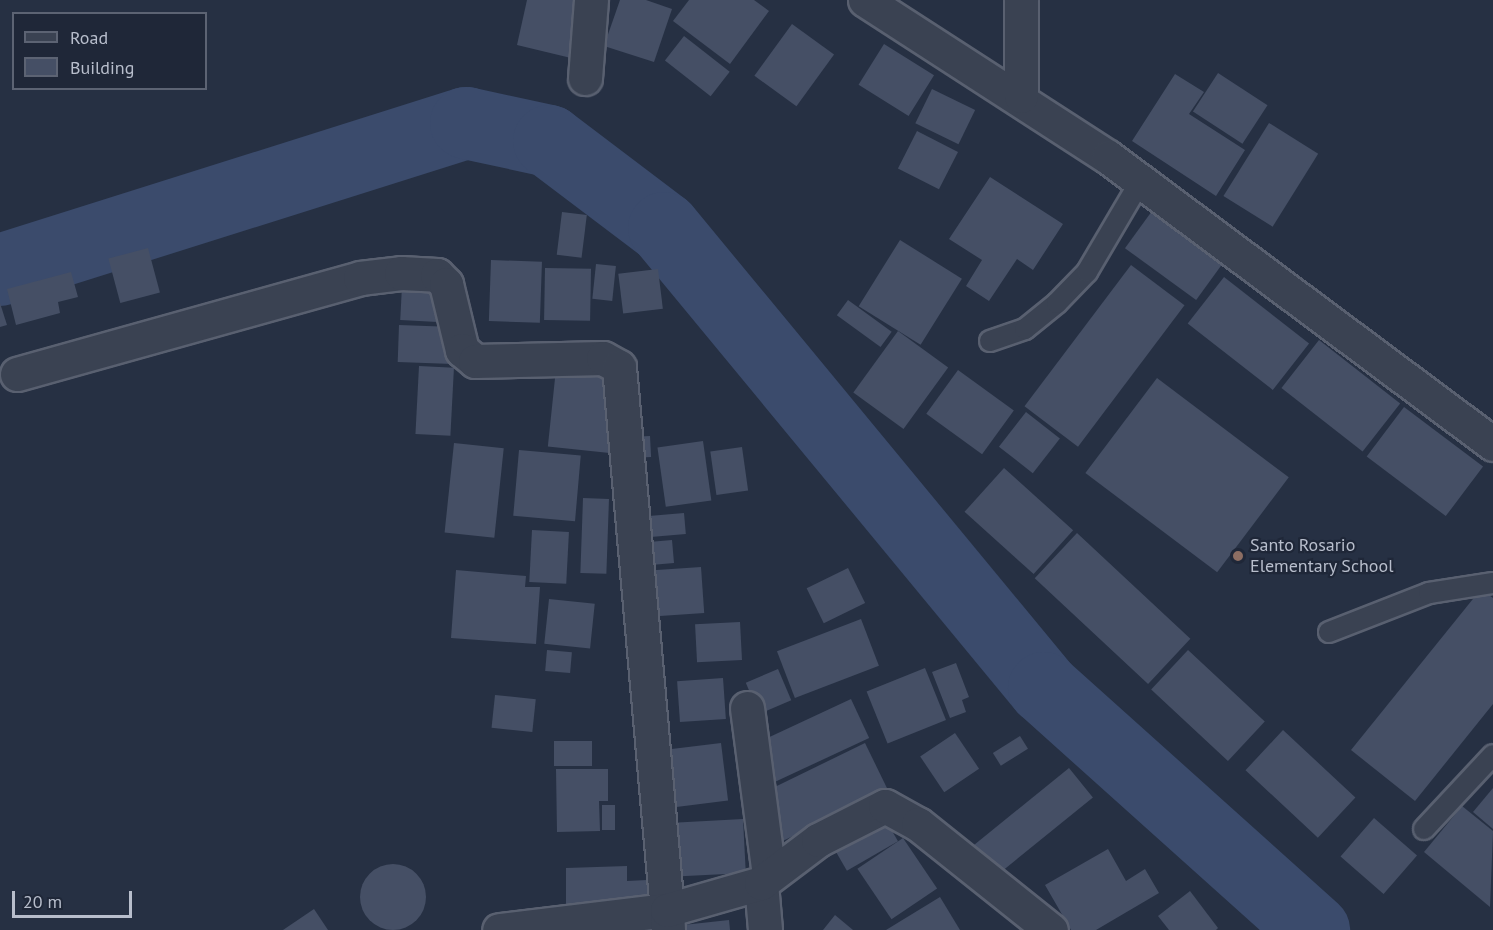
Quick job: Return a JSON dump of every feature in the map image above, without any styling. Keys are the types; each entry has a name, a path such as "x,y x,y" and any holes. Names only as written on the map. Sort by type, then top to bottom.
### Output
{"street":[{"path":"585,78 591,0"},
{"path":"866,0 1021,96 1493,444"},
{"path":"1021,0 1021,96"},
{"path":"17,374 360,278 401,273 437,274 446,284 462,350 475,361 613,361 620,367 668,920"},
{"path":"747,708 765,880 765,930"},
{"path":"499,930 668,920 765,880 818,840 885,806 918,824 1051,930"}],"lane":[{"path":"990,341 1025,328 1057,303 1087,272 1140,182"},
{"path":"1329,632 1430,593 1493,584"},
{"path":"1424,829 1493,755"}],"building":[{"path":"527,0 584,0 571,58 517,45"},
{"path":"620,0 646,0 672,9 654,62 604,46"},
{"path":"689,0 754,0 769,11 730,64 673,21"},
{"path":"792,24 834,55 796,106 754,76"},
{"path":"684,36 730,72 711,96 665,60"},
{"path":"884,44 934,75 909,116 859,85"},
{"path":"1218,73 1267,105 1242,144 1193,112"},
{"path":"1175,74 1204,92 1189,114 1245,150 1216,196 1132,141"},
{"path":"932,89 975,110 958,144 915,123"},
{"path":"1269,123 1318,154 1273,227 1223,196"},
{"path":"917,131 958,152 939,189 898,168"},
{"path":"990,177 1063,224 1033,270 1017,259 989,301 966,286 982,260 949,239"},
{"path":"1152,211 1223,263 1196,300 1125,248"},
{"path":"562,212 587,215 582,258 557,255"},
{"path":"900,240 962,279 921,345 859,306"},
{"path":"148,248 160,292 120,303 108,259"},
{"path":"491,260 542,262 540,323 489,321"},
{"path":"596,264 616,266 612,301 592,299"},
{"path":"1131,265 1185,305 1078,447 1024,406"},
{"path":"545,268 591,269 590,321 544,320"},
{"path":"658,269 663,309 623,314 618,274"},
{"path":"71,272 78,297 58,302 60,313 16,325 7,289"},
{"path":"1224,277 1309,343 1273,390 1188,323"},
{"path":"402,286 444,288 442,322 400,320"},
{"path":"848,300 892,332 881,347 837,315"},
{"path":"0,303 7,325 0,327"},
{"path":"399,325 454,327 453,364 398,362"},
{"path":"898,331 948,367 903,429 853,392"},
{"path":"1319,340 1400,403 1363,451 1281,388"},
{"path":"419,366 454,368 450,436 415,434"},
{"path":"556,369 618,375 610,453 548,447"},
{"path":"958,370 1014,411 982,454 926,414"},
{"path":"1157,378 1289,477 1217,572 1085,473"},
{"path":"1404,407 1483,467 1446,516 1367,457"},
{"path":"1026,412 1060,438 1033,473 999,447"},
{"path":"650,436 651,457 636,458 635,437"},
{"path":"703,441 711,500 666,507 657,447"},
{"path":"454,443 504,448 494,538 445,533"},
{"path":"742,447 748,491 716,495 710,451"},
{"path":"519,450 581,455 575,521 513,516"},
{"path":"1004,468 1073,530 1034,574 965,512"},
{"path":"583,498 609,499 606,574 580,573"},
{"path":"684,513 686,534 636,538 634,517"},
{"path":"532,530 569,532 566,584 529,582"},
{"path":"1077,533 1190,639 1148,684 1035,578"},
{"path":"672,540 674,563 645,565 643,543"},
{"path":"701,567 704,613 656,616 653,570"},
{"path":"848,568 865,603 824,623 807,588"},
{"path":"456,570 526,576 525,587 540,587 536,644 451,638"},
{"path":"1481,589 1493,598 1493,704 1415,801 1351,750"},
{"path":"549,599 595,604 590,649 544,644"},
{"path":"861,619 879,666 795,698 777,651"},
{"path":"740,622 742,660 697,662 695,624"},
{"path":"547,650 572,652 570,673 545,671"},
{"path":"1188,650 1265,722 1228,761 1151,689"},
{"path":"956,663 969,697 962,700 966,712 950,718 932,672"},
{"path":"925,668 946,720 888,744 867,692"},
{"path":"778,669 791,700 759,714 746,683"},
{"path":"723,678 726,719 680,722 677,681"},
{"path":"495,695 536,699 532,732 492,728"},
{"path":"851,699 869,738 773,783 755,744"},
{"path":"1283,730 1355,798 1318,838 1245,770"},
{"path":"955,733 979,769 944,792 920,756"},
{"path":"1020,736 1028,749 1001,766 993,753"},
{"path":"554,741 592,741 592,766 554,766"},
{"path":"721,743 728,801 671,808 663,750"},
{"path":"865,743 888,790 782,841 759,795"},
{"path":"1069,768 1093,798 994,877 970,848"},
{"path":"556,769 608,769 608,801 599,801 600,831 557,832"},
{"path":"1493,788 1493,829 1473,812"},
{"path":"602,805 615,805 615,830 602,830"},
{"path":"1462,806 1493,831 1490,907 1424,852"},
{"path":"884,817 898,841 847,871 833,846"},
{"path":"1374,818 1417,855 1384,894 1341,856"},
{"path":"743,819 746,873 681,876 678,822"},
{"path":"903,838 937,889 892,919 857,869"},
{"path":"1108,849 1126,881 1145,869 1159,893 1096,930 1071,930 1045,885"},
{"path":"386,864 400,864 412,869 421,878 426,897 424,910 417,921 400,930 386,930 374,925 365,916 360,904 360,890 365,878 374,869"},
{"path":"627,866 627,881 647,880 648,910 566,912 566,868"},
{"path":"1190,891 1218,928 1216,930 1169,930 1158,916"},
{"path":"940,897 960,930 886,930"},
{"path":"314,909 328,930 283,930"},
{"path":"835,915 853,930 823,930"},
{"path":"729,920 730,930 675,930 674,926"}],"waterway":[{"path":"0,270 466,123 549,141 664,228 1044,688 1314,930"}],"place":[{"name":"Santo Rosario Elementary School","path":"1238,556"}]}
